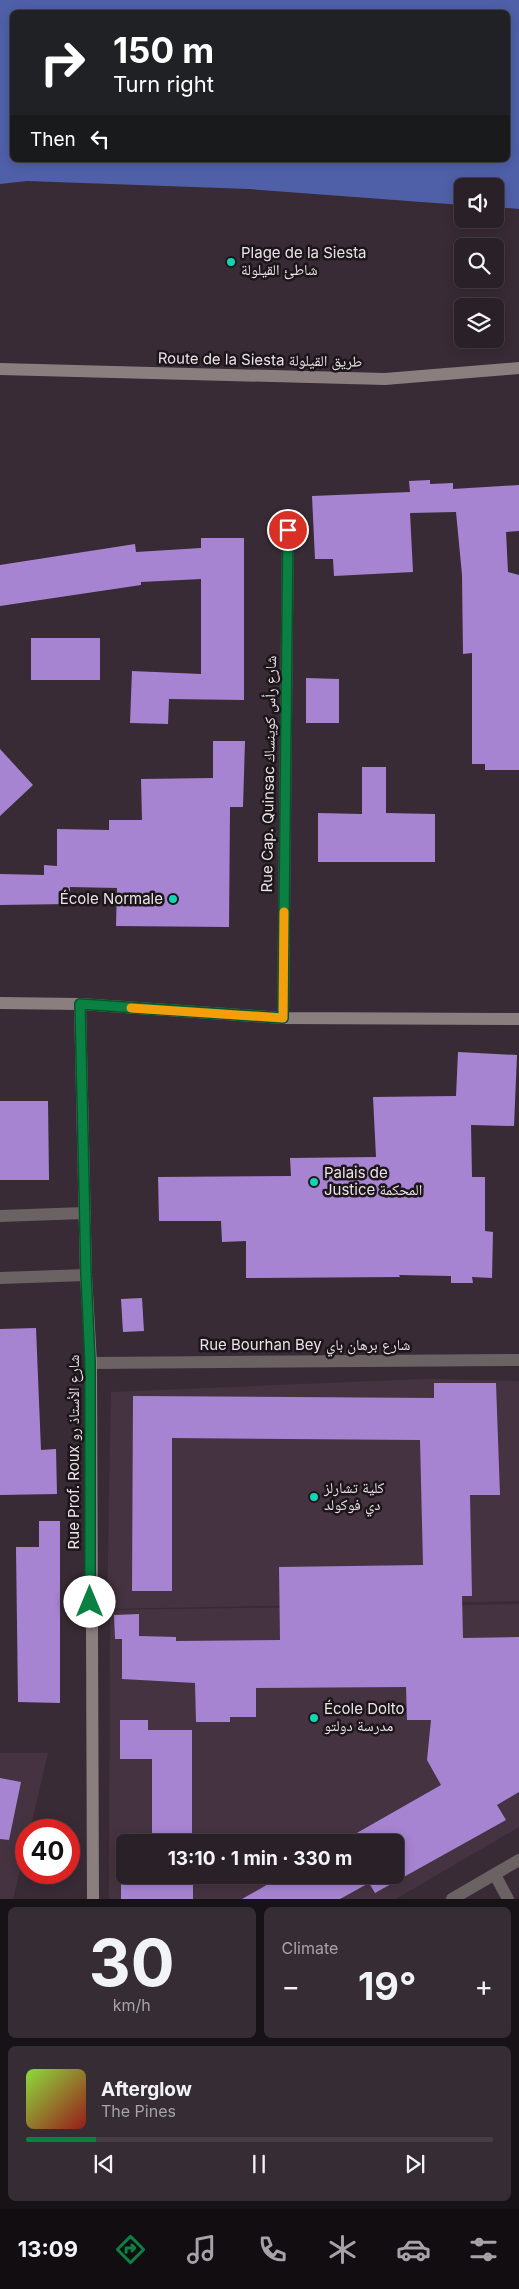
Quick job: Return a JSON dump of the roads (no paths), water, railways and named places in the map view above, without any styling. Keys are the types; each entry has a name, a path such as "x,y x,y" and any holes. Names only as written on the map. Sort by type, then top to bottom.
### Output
{"main road":[{"name":"Route de la Siesta طريق القيلولة","path":"0,370 385,379 519,368"},
{"path":"0,1002 80,1004 283,1018 519,1018"},
{"name":"Rue Prof. Roux شارع الأستاذ رو","path":"80,1004 86,1275 90,1363 93,1899"}],"street":[{"name":"Rue Cap. Quinsac شارع رأس كوينساك","path":"283,1018 288,530"},
{"path":"0,1216 85,1213"},
{"path":"0,1278 86,1275"},
{"name":"Rue Bourhan Bey شارع برهان باي","path":"90,1363 519,1360"},
{"path":"452,1899 519,1860"},
{"path":"495,1875 508,1899"}],"water":[{"path":"0,0 519,0 519,209 504,208 504,178 454,178 454,204 249,189 27,181 0,184"}],"place":[{"name":"Plage de la Siesta شاطئ القيلولة","path":"231,262"},
{"name":"École Normale","path":"173,899"},
{"name":"Palais de Justice المحكمة","path":"314,1182"},
{"name":"كلية تشارلز دي فوكولد","path":"314,1497"},
{"name":"École Dolto مدرسة دولتو","path":"314,1718"}]}
